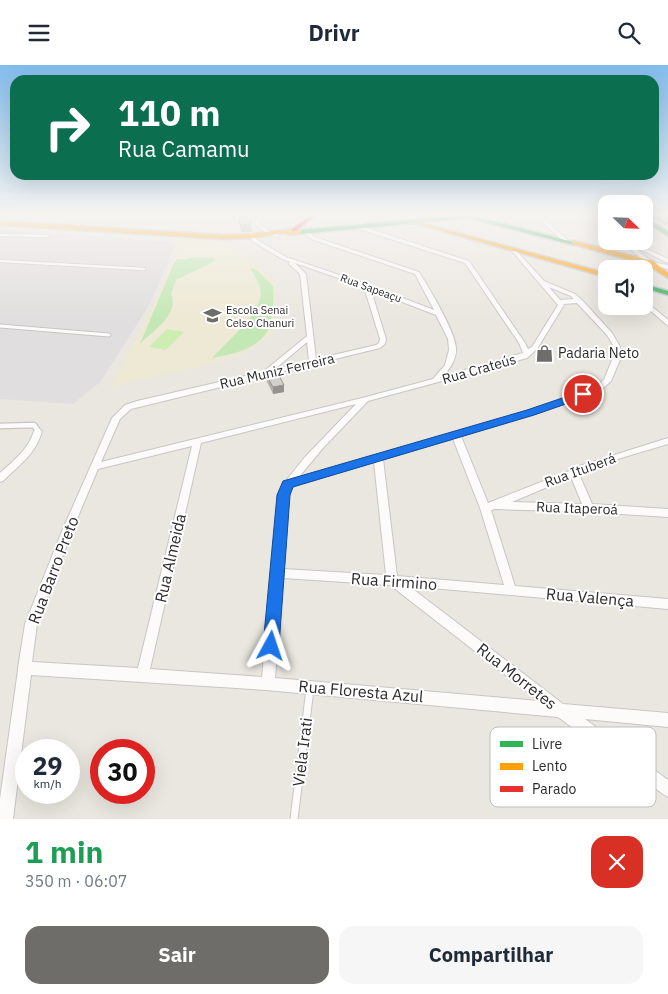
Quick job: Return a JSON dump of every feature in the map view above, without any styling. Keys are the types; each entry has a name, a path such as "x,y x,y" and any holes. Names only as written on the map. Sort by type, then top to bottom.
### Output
{"street":[{"name":"Rua Sapeaçu","path":"270,249 284,258 367,286 437,313"},
{"path":"348,249 417,273 451,339 453,350 449,365 435,381"},
{"path":"427,249 467,262 522,343 527,354"},
{"path":"599,249 639,260"},
{"path":"514,250 598,273"},
{"path":"514,250 559,302 580,301"},
{"path":"640,250 648,260"},
{"path":"646,250 668,261"},
{"path":"284,258 302,272 312,336 313,362"},
{"path":"653,264 668,267"},
{"path":"653,265 668,276"},
{"path":"302,272 312,267"},
{"path":"288,484 456,435 597,389 607,381 618,355 616,345 610,334 573,295 542,282"},
{"name":"Rua Muniz Ferreira","path":"116,418 128,407 140,403 378,347 382,344 383,339 367,286"},
{"path":"653,289 668,293"},
{"name":"Rua Crateús","path":"95,467 364,401 527,354 535,349 560,308 559,302"},
{"path":"653,310 668,324"},
{"path":"264,374 312,336"},
{"path":"522,343 535,349"},
{"path":"449,365 458,375"},
{"path":"268,683 284,495 288,484 301,467 364,401"},
{"name":"Rua Crateús","path":"331,409 351,414"},
{"name":"Rua Barro Preto","path":"5,819 24,668 37,605 116,418"},
{"path":"0,479 23,459 35,444 38,431"},
{"path":"456,435 490,507 511,590"},
{"name":"Rua Ituberá","path":"490,507 573,471 668,441"},
{"name":"Rua Almeida","path":"143,673 197,443"},
{"path":"378,458 392,580"},
{"path":"573,471 589,508"},
{"name":"Rua Itaperoá","path":"490,507 589,508 668,513"},
{"name":"Rua Firmino","path":"278,573 511,590"},
{"name":"Rua Morretes","path":"392,580 584,727"},
{"name":"Rua Valença","path":"511,590 668,604"},
{"name":"Rua Floresta Azul","path":"24,668 143,673 310,685 668,721"},
{"name":"Rua Morretes","path":"656,780 668,789"}],"lane":[{"path":"0,261 144,269"},
{"path":"0,326 109,335"},
{"path":"0,426 34,425 38,431"},
{"name":"Viela Irati","path":"294,819 310,685"}],"shaded area":[{"path":"0,249 173,249 150,304 100,382 73,404 0,399"},
{"name":"Escola Senai Celso Chanuri","path":"177,249 236,249 275,281 277,330 247,352 223,361 111,386 155,302"}],"green space":[{"path":"196,257 213,258 215,261 176,280 171,294 173,301 169,315 140,344 173,265 177,259 183,260"},
{"path":"250,268 257,270 273,286 273,310 269,328 262,338 250,347 235,353 212,358 249,319 259,301 261,293 257,280"},
{"path":"167,329 184,332 166,350 149,347"}],"building":[{"path":"276,370 284,385 273,387 264,371"}],"traffic: fast":[{"path":"653,289 668,293"}],"traffic: slow":[{"path":"513,249 598,273"},
{"path":"598,249 650,263 668,276"}],"place":[{"name":"Escola Senai Celso Chanuri","path":"212,316"},
{"name":"Padaria Neto","path":"544,353"}],"route":[{"path":"271,646 284,495 288,484 530,413 583,394"}]}
